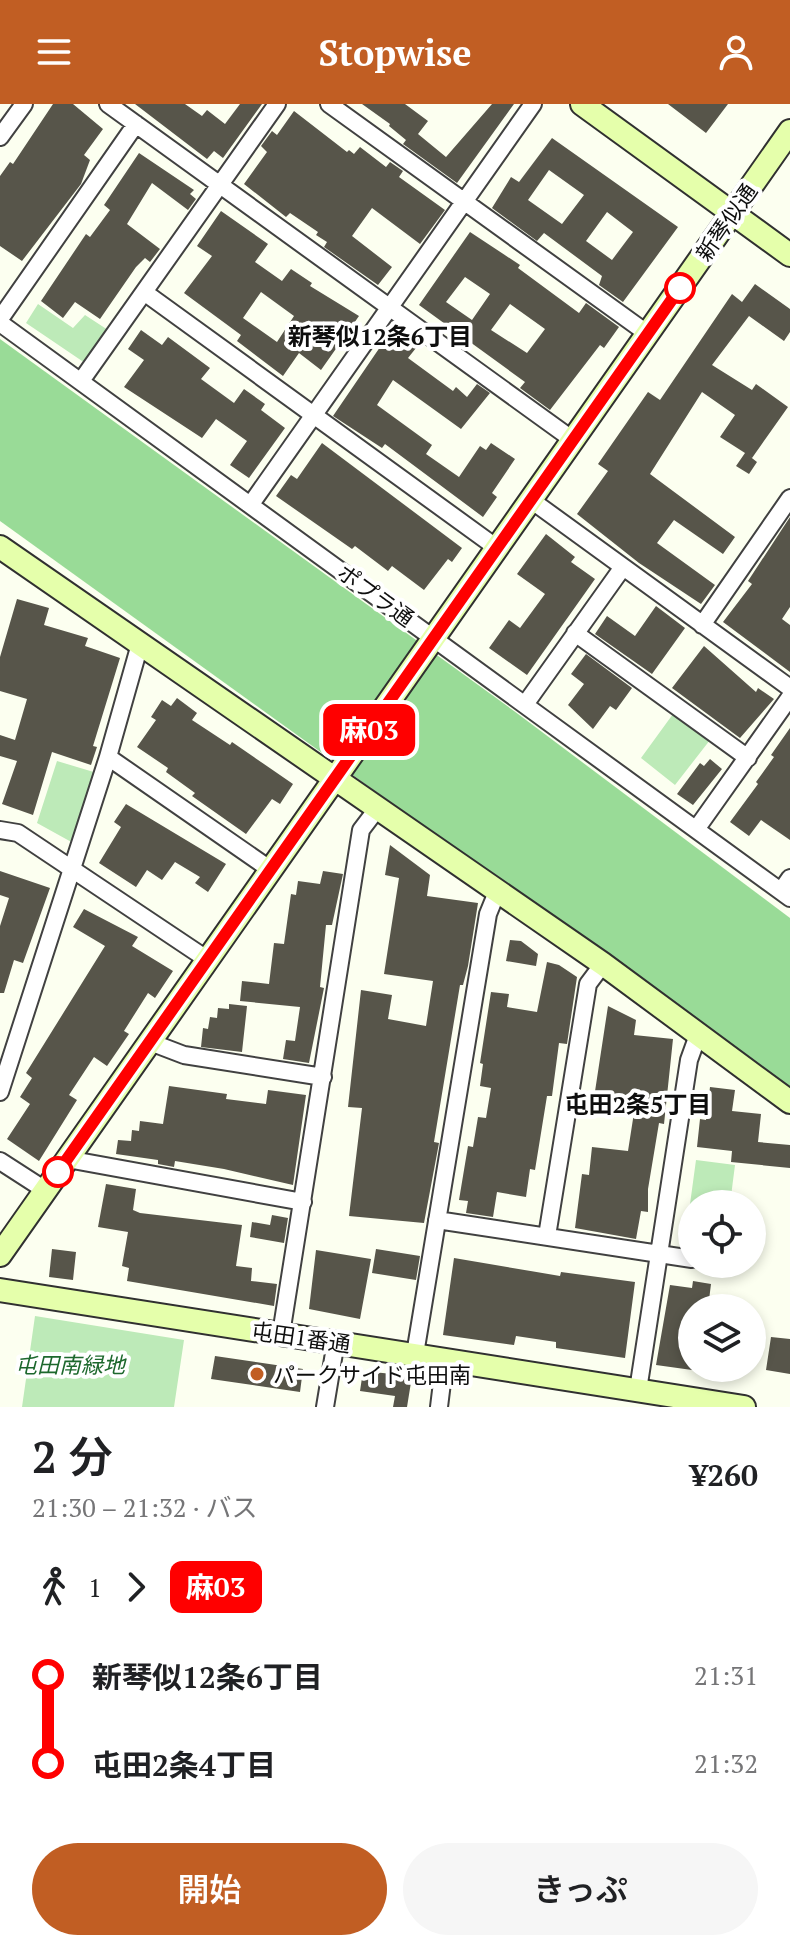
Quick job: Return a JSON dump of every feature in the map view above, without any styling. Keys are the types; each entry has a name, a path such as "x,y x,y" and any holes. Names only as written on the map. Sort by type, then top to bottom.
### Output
{"street":[{"path":"0,137 24,104"},
{"path":"108,104 388,310 573,440"},
{"path":"81,381 277,104"},
{"path":"329,104 648,334"},
{"path":"251,504 533,104"},
{"path":"582,104 790,255"},
{"path":"0,321 136,124"},
{"name":"新琴似通","path":"0,1255 790,131"},
{"path":"144,292 497,548"},
{"name":"ポプラ通","path":"0,321 697,828 787,889"},
{"path":"702,625 790,498"},
{"path":"531,500 790,688"},
{"path":"1,551 603,964 790,1102"},
{"path":"526,703 623,567"},
{"path":"575,633 748,758"},
{"path":"0,1092 108,757 140,644"},
{"path":"697,828 790,697"},
{"path":"108,757 271,870"},
{"path":"281,1334 361,830 377,809"},
{"path":"0,830 18,833 208,960"},
{"path":"415,1354 488,914 497,892"},
{"path":"547,1236 588,984 603,964"},
{"path":"638,1390 656,1253 689,1060 698,1035"},
{"path":"150,1042 184,1055 323,1077"},
{"path":"67,1159 303,1202"},
{"path":"0,1161 45,1190"},
{"path":"437,1220 678,1257"},
{"name":"屯田1番通","path":"0,1290 638,1390 667,1401 744,1407"},
{"path":"325,1407 336,1341"},
{"path":"439,1407 445,1358"}],"green space":[{"path":"38,304 73,328 85,315 108,330 85,363 26,323"},
{"path":"0,339 514,711 790,918 790,1090 0,521"},
{"path":"673,714 710,740 675,785 641,758"},
{"path":"57,761 97,773 75,844 37,823"},
{"path":"696,1160 735,1165 732,1190 692,1190"},
{"name":"屯田南緑地","path":"35,1316 184,1340 174,1407 22,1407"}],"building":[{"path":"53,104 73,104 103,129 84,155 90,160 81,184 22,261 0,246 0,176 10,162 13,164"},
{"path":"135,104 185,104 202,116 207,110 225,124 240,104 262,104 223,158 214,151 207,159"},
{"path":"362,104 405,104 428,121 418,134 446,157 492,104 514,104 457,183 403,144 406,140 390,124"},
{"path":"668,104 728,104 706,133"},
{"path":"294,111 347,152 349,150 354,154 360,147 386,167 390,162 403,171 399,177 445,210 420,244 372,208 352,236 392,267 378,285 324,247 327,242 316,235 318,232 290,213 286,217 244,184 267,152 261,146 272,131 277,135"},
{"path":"552,138 678,227 623,302 599,285 602,276 544,233 537,241 492,208 511,177 519,182","holes":["549,170 584,195 562,224 528,200","607,212 633,232 612,260 586,241"]},
{"path":"139,153 194,190 190,194 196,199 188,210 152,183 127,224 160,249 150,262 145,258 136,267 100,319 75,302 63,318 41,301 86,234 90,237 110,210 104,205"},
{"path":"221,211 268,244 255,262 282,281 291,269 312,283 310,286 359,316 321,370 299,353 283,376 237,341 241,335 184,293 212,256 197,246","holes":["261,292 294,316 277,342 243,318"]},
{"path":"470,232 520,265 518,268 579,313 586,303 619,327 604,348 600,345 550,410 520,388 525,382 419,305","holes":["465,277 490,294 472,320 446,302","510,304 545,329 527,353 491,330"]},
{"path":"755,284 790,309 790,332 784,341 749,316 712,365 752,390 756,384 788,407 752,458 748,455 757,462 749,474 736,466 745,453 720,437 735,415 702,392 650,474 735,537 723,554 674,520 657,543 715,585 701,604 639,563 577,514 608,471 598,464 648,392 660,400 732,294 742,302"},
{"path":"141,330 162,345 168,337 210,368 201,379 234,403 244,389 265,404 261,410 285,428 249,478 230,465 247,441 216,419 202,438 124,387 144,360 128,349"},
{"path":"391,331 416,348 408,358 453,391 456,387 467,397 477,384 490,393 461,429 393,380 377,405 432,445 426,454 459,477 480,446 486,450 491,443 515,459 492,493 497,497 483,517 385,444 382,448 333,416"},
{"path":"322,443 462,548 452,562 448,559 424,590 392,566 388,571 355,546 352,549 276,496 291,475 297,479"},
{"path":"790,517 790,607 782,619 790,625 790,672 723,622 752,584 748,581"},
{"path":"546,534 575,557 571,562 595,579 527,675 489,648 509,620 520,628 545,594 517,574"},
{"path":"17,599 49,608 44,625 88,638 85,646 120,658 93,746 97,747 91,765 52,752 33,815 2,804 17,761 0,756 0,735 15,740 27,699 0,691 0,657"},
{"path":"656,606 685,628 652,674 595,634 607,616 635,636"},
{"path":"704,646 756,692 758,688 774,699 740,738 672,688"},
{"path":"586,654 632,688 616,710 610,706 593,729 568,705 584,684 571,674"},
{"path":"177,698 197,713 192,720 230,745 232,742 293,784 280,804 272,799 246,834 192,796 195,793 166,772 168,768 137,747 156,720 151,717 162,700 171,706"},
{"path":"790,728 790,840 761,820 749,836 730,822 758,784 756,782 774,757 771,755"},
{"path":"710,759 722,769 693,805 677,794 700,763 704,766"},
{"path":"126,804 226,864 208,892 195,883 200,877 175,862 162,880 147,870 136,887 99,863 121,827 114,822"},
{"path":"390,845 430,875 427,896 478,903 468,966 463,985 460,985 434,1142 439,1143 424,1223 349,1216 362,1108 348,1107 361,990 392,995 388,1019 426,1026 433,981 384,974 399,878 385,875"},
{"path":"0,871 50,888 23,963 14,960 4,993 0,993 0,926 9,898 0,895"},
{"path":"323,871 343,874 332,925 326,925 320,987 324,988 309,1063 283,1059 286,1040 295,1041 300,1007 240,1001 242,981 269,984 274,943 284,944 291,894 296,895 298,881 320,884"},
{"path":"84,909 138,937 132,946 173,971 155,998 148,993 124,1031 129,1034 107,1066 94,1057 69,1095 77,1100 39,1161 7,1139 30,1104 20,1097 32,1078 26,1073 105,946 73,927"},
{"path":"510,940 521,941 538,954 536,966 506,961"},
{"path":"547,962 559,965 577,977 567,1044 559,1043 552,1096 547,1096 535,1170 530,1169 526,1197 497,1192 493,1217 466,1213 468,1201 459,1200 468,1146 473,1147 478,1117 486,1118 491,1088 480,1086 483,1064 480,1063 491,992 509,994 507,1007 537,1012"},
{"path":"229,1004 247,1006 242,1052 201,1047 203,1028 208,1029 210,1017 217,1018 218,1008 229,1009"},
{"path":"608,1006 636,1020 634,1035 673,1039 664,1124 659,1123 648,1189 648,1212 641,1211 636,1239 575,1228 582,1174 589,1175 592,1147 628,1151 633,1119 634,1104 594,1098"},
{"path":"169,1086 227,1094 226,1099 266,1104 268,1090 306,1095 293,1185 224,1169 175,1161 174,1167 158,1164 158,1160 116,1154 118,1140 131,1141 132,1130 139,1131 140,1121 163,1124"},
{"path":"710,1087 735,1090 732,1111 761,1114 758,1142 790,1145 790,1168 731,1162 732,1151 697,1147 700,1119 706,1120"},
{"path":"106,1184 136,1189 133,1210 140,1213 242,1225 236,1266 252,1268 251,1281 277,1284 274,1306 127,1281 129,1268 122,1266 128,1232 98,1227"},
{"path":"272,1215 288,1218 284,1243 250,1237 252,1222 270,1225"},
{"path":"52,1249 76,1252 73,1280 49,1277"},
{"path":"376,1249 420,1256 416,1280 372,1273"},
{"path":"316,1250 371,1259 360,1319 309,1309"},
{"path":"454,1258 560,1276 561,1272 635,1282 625,1358 556,1348 556,1342 516,1336 514,1345 443,1335"},
{"path":"693,1281 711,1284 710,1294 678,1294 678,1368 656,1365 670,1285 692,1288"},
{"path":"771,1337 790,1339 790,1374 766,1370"},
{"name":"パークサイド屯田南","path":"215,1356 303,1369 300,1392 211,1379"},
{"path":"363,1371 412,1376 407,1407 393,1407 395,1396 360,1391"}],"bus line":[{"name":"麻03","path":"58,1172 680,288"}],"place":[{"name":"パークサイド屯田南","path":"257,1374"}],"district":[{"name":"新琴似12条6丁目","path":"380,336"},
{"name":"屯田2条5丁目","path":"638,1104"}]}
